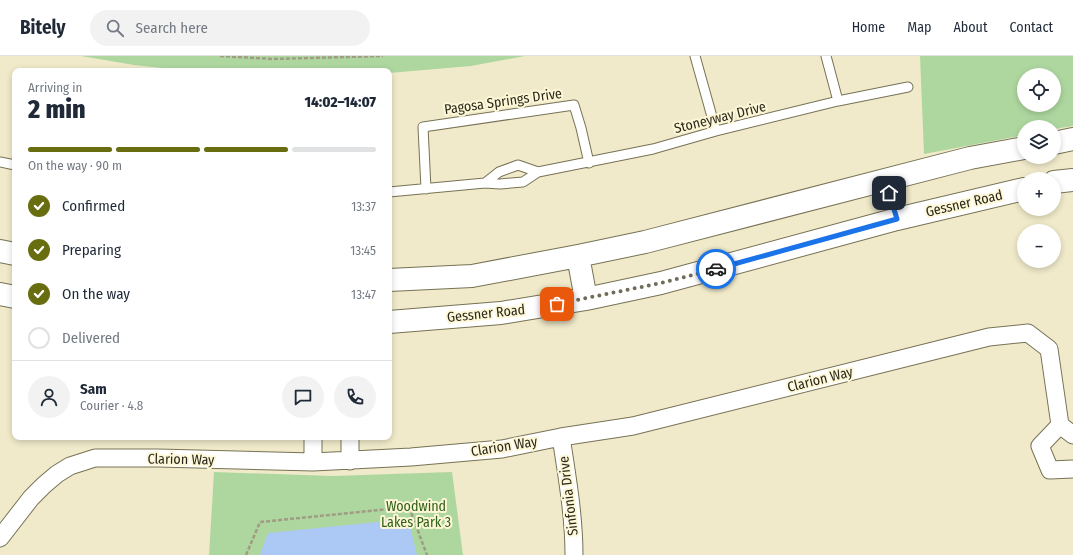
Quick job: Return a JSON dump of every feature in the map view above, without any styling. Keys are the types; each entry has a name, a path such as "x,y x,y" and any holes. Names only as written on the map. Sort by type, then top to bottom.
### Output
{"main road":[{"path":"1061,142 1073,139"},
{"path":"392,280 472,276 578,256 645,242 970,158 1017,149"},
{"path":"1061,181 1073,180"},
{"name":"Gessner Road","path":"392,322 501,313 586,299 661,283 897,219 1017,191"},
{"path":"0,251 12,253"},
{"path":"578,256 586,299"},
{"path":"0,294 12,296"}],"street":[{"name":"Clarion Way","path":"0,538 30,498 57,474 70,466 95,458 112,457 312,462 411,458 502,449 561,437 633,426 989,336 1028,333 1049,349 1067,430"},
{"path":"1067,430 1040,446 1050,470 1073,469"},
{"name":"Sinfonia Drive","path":"561,437 569,490 574,555"},
{"path":"312,462 313,440"},
{"path":"350,440 350,461"}],"lane":[{"path":"695,56 716,131"},
{"path":"826,56 838,101"},
{"name":"Stoneyway Drive","path":"392,192 485,183 500,184 523,182 538,172 653,150 716,131 838,101 908,87"},
{"name":"Pagosa Springs Drive","path":"426,189 423,127 574,105 582,128 590,163"},
{"path":"0,162 12,164"},
{"name":"Stoneyway Drive","path":"485,183 498,172 518,166 538,172"},
{"path":"884,180 897,219"}],"path":[{"path":"220,56 273,59 383,56"},
{"path":"246,555 260,522 409,507 427,555"}],"green space":[{"path":"81,56 525,56 471,66 392,73 392,68 162,68"},
{"path":"920,56 1073,56 1073,126 1061,128 1061,120 1017,120 1017,136 924,154"},
{"name":"Woodwind Lakes Park 3","path":"214,472 333,476 452,472 463,555 209,555"}],"water":[{"path":"408,519 417,555 260,555 268,533"}],"way so far":[{"path":"557,304 661,283 716,269"}],"route":[{"path":"716,269 897,219 889,193"}]}
